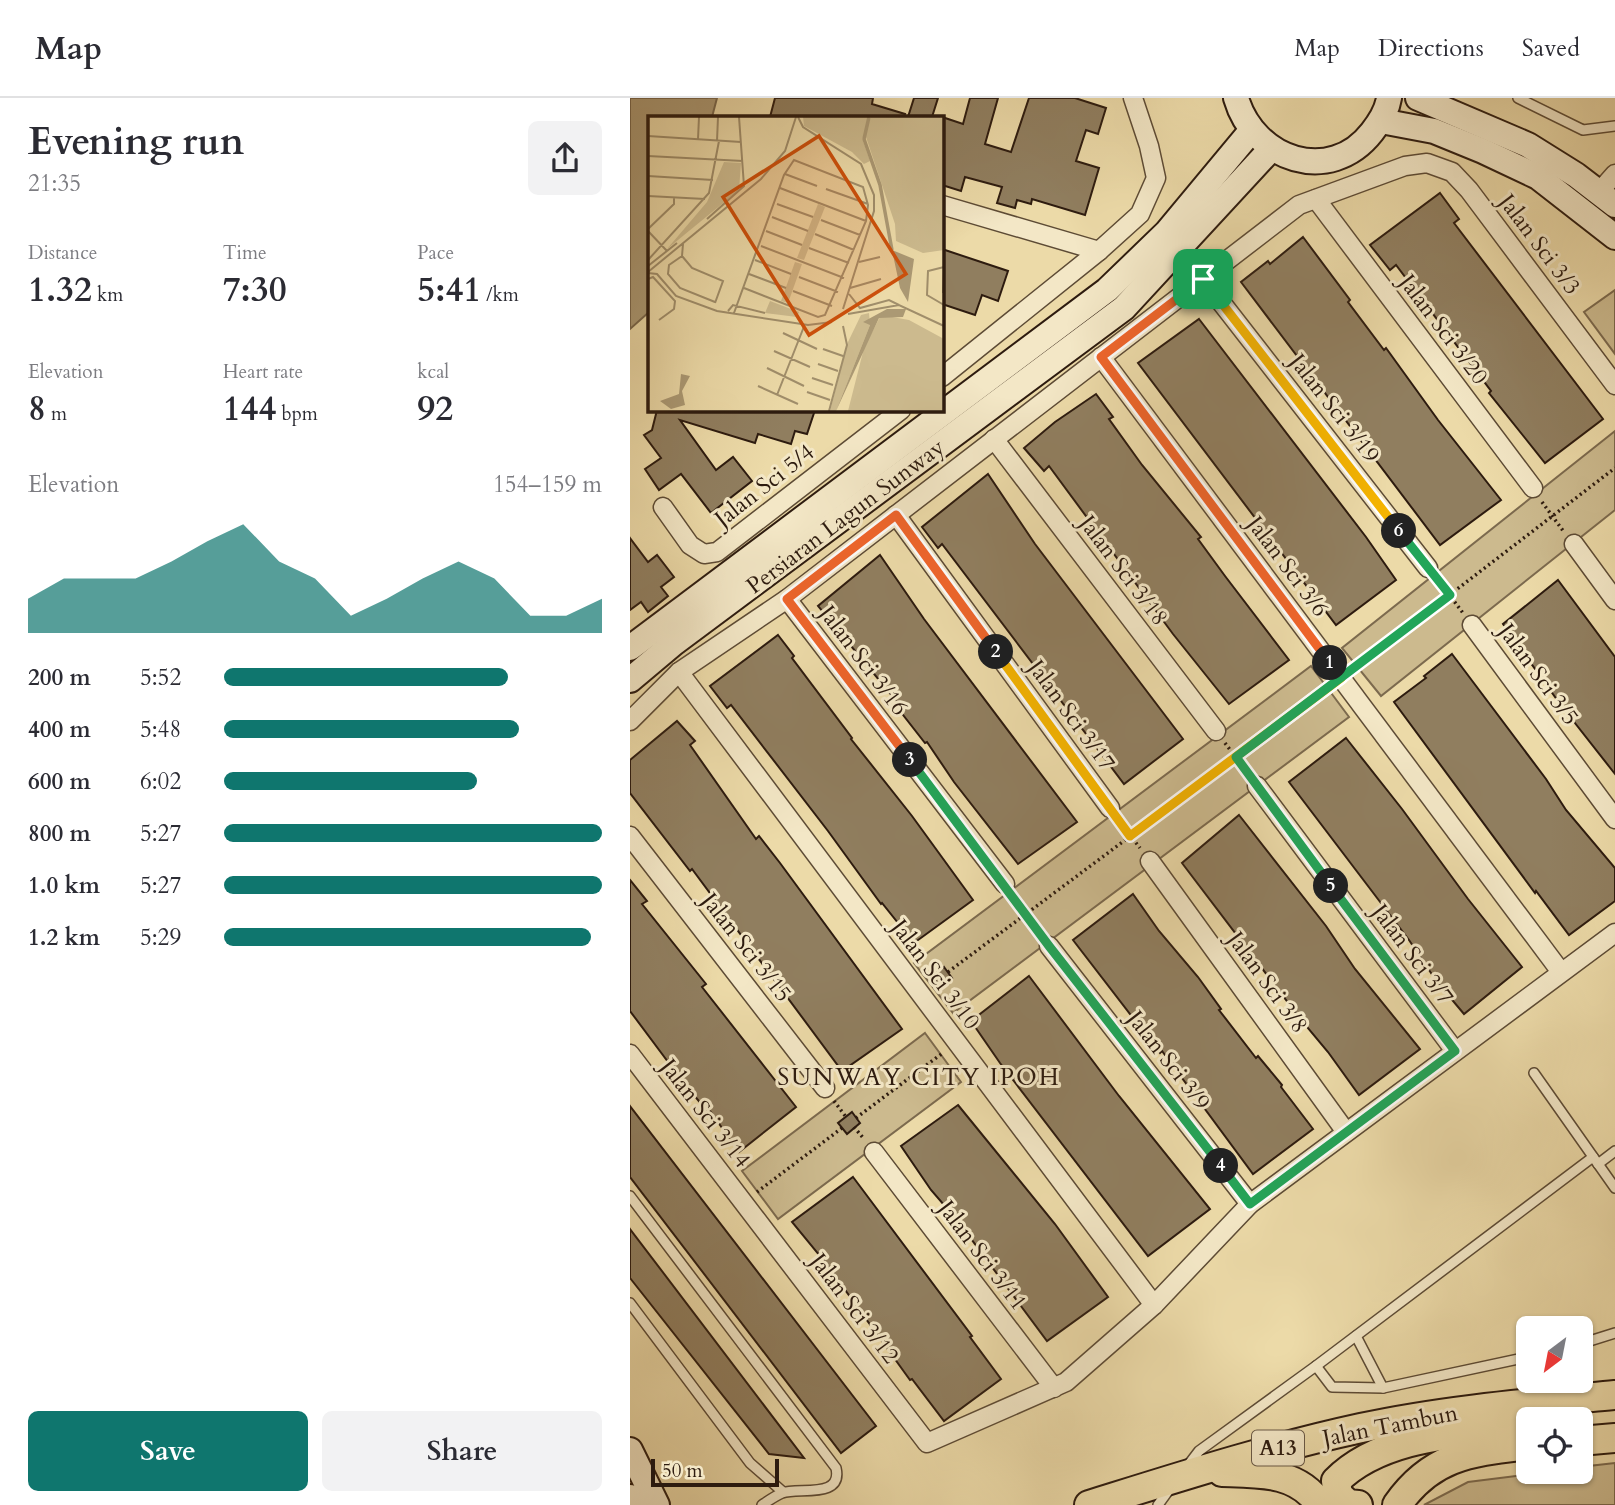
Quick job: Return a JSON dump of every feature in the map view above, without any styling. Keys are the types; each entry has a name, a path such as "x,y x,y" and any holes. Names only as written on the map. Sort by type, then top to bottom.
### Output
{"main road":[{"path":"1236,98 1251,131 1270,149 1294,159 1319,161 1344,155 1365,141 1385,110 1538,177 1615,237"},
{"path":"1418,98 1528,145 1576,175 1610,191"},
{"name":"Persiaran Lagun Sunway","path":"630,680 999,386 1107,290 1167,232 1251,131"},
{"name":"Persiaran Lagun Sunway","path":"630,648 999,386 1124,307 1270,149"},
{"name":"Jalan Tambun","path":"1089,1505 1251,1455 1363,1427 1471,1410 1615,1395"},
{"path":"1593,1414 1615,1411"},
{"path":"1358,1505 1348,1504 1338,1495 1336,1481 1348,1469 1376,1453 1414,1440 1516,1426"},
{"path":"1593,1440 1615,1437"},
{"path":"1366,1505 1414,1483 1437,1465 1453,1458 1473,1452 1516,1447"},
{"path":"630,1451 657,1505"},
{"path":"1190,1475 1265,1473 1284,1477 1308,1490 1320,1505"},
{"path":"1397,1505 1414,1483"},
{"path":"630,1497 635,1505"}],"street":[{"path":"943,376 1099,251 1140,214 1156,178 1149,146 1133,98"},
{"name":"Jalan Sci 3/3","path":"1316,199 1405,166 1427,163 1452,172 1469,190 1615,386"},
{"path":"630,721 679,672 787,599 1299,205 1316,199"},
{"name":"Jalan Sci 3/20","path":"1316,199 1532,488"},
{"path":"943,205 1099,251"},
{"name":"Jalan Sci 3/19","path":"1203,279 1428,568"},
{"name":"Jalan Sci 3/6","path":"1101,357 1561,972"},
{"name":"Jalan Sci 5/4","path":"663,507 690,545 704,554 717,552 900,411"},
{"name":"Jalan Sci 3/18","path":"994,439 1216,731"},
{"name":"Jalan Sci 3/17","path":"896,515 1110,808"},
{"path":"1574,544 1615,600"},
{"name":"Jalan Sci 3/16","path":"787,599 1005,884"},
{"name":"Jalan Sci 3/5","path":"1472,625 1615,819"},
{"name":"Jalan Sci 3/10","path":"679,672 1154,1305"},
{"name":"Jalan Sci 3/7","path":"1257,786 1455,1051"},
{"name":"Jalan Sci 3/15","path":"630,836 824,1088"},
{"name":"Jalan Sci 3/8","path":"1150,861 1346,1132"},
{"path":"1054,1388 1066,1382 1154,1305 1250,1204 1615,933"},
{"name":"Jalan Sci 3/9","path":"1049,946 1250,1204"},
{"name":"Jalan Sci 3/14","path":"630,1054 744,1201"},
{"name":"Jalan Sci 3/11","path":"874,1152 1054,1388"},
{"name":"Jalan Sci 3/12","path":"744,1201 928,1443 1054,1388"}],"lane":[{"path":"1518,98 1583,130 1615,126"},
{"path":"1534,1073 1615,1188"},
{"path":"1157,1505 1190,1475 1199,1451 1595,1161 1615,1151"},
{"path":"630,1196 836,1468 835,1483 828,1489 783,1492 762,1505"},
{"path":"630,1303 750,1463 783,1492"},
{"path":"1593,1340 1615,1333"},
{"path":"1356,1336 1383,1388"},
{"path":"1316,1366 1332,1387 1383,1388 1516,1360"}],"path":[{"path":"948,972 1341,678 1615,468"},
{"path":"1532,488 1574,544"},
{"path":"1428,568 1472,625"},
{"path":"1216,731 1257,786"},
{"path":"1110,808 1150,861"},
{"path":"1005,884 1049,946"},
{"path":"856,1118 957,1042"},
{"path":"744,1201 842,1128"}],"shaded area":[{"path":"630,98 717,98 712,116 648,116 648,313 630,329"},
{"path":"1615,290 1615,354 1584,312"},
{"path":"1615,431 1615,510 1381,696 1342,648"},
{"path":"1311,666 1349,717 953,1013 914,963"},
{"path":"925,1033 961,1082 778,1219 742,1171"},
{"path":"1615,1463 1615,1505 1424,1505 1468,1482 1516,1476 1516,1484 1593,1484 1593,1466"}],"building":[{"path":"775,98 873,98 872,104 905,114 904,116 770,116"},
{"path":"914,98 938,98 932,116 908,116"},
{"path":"970,98 998,98 985,144 1011,152 1029,98 1075,98 1106,108 1098,134 1086,130 1076,161 1099,168 1085,215 1032,199 1031,204 1017,200 1015,208 997,203 1002,187 965,177 961,191 943,185 943,117 963,124"},
{"path":"1440,193 1459,219 1454,223 1603,419 1545,463 1489,393 1491,391 1396,265 1390,270 1370,245"},
{"path":"1303,237 1384,350 1386,348 1501,500 1440,545 1241,282 1268,261 1270,264"},
{"path":"943,249 1008,271 998,301 982,295 975,315 943,304"},
{"path":"1199,319 1396,580 1336,625 1138,363"},
{"path":"1096,394 1113,417 1109,419 1142,465 1201,537 1198,539 1289,660 1229,704 1173,634 1049,466 1044,471 1024,448 1055,422"},
{"path":"657,411 815,411 807,434 795,431 791,444 758,434 755,443 680,420 716,470 733,457 752,481 711,513 681,474 659,490 645,469 661,458 644,435 652,430"},
{"path":"988,474 1035,544 1183,739 1124,784 942,544 938,548 922,527"},
{"path":"630,538 648,562 657,555 674,577 661,587 668,596 648,612 641,602 630,610"},
{"path":"880,555 924,619 1077,822 1018,864 954,782 927,742 925,743 900,711 903,709 818,606"},
{"path":"1558,580 1615,657 1615,774 1560,704 1503,624"},
{"path":"778,635 851,739 912,816 973,900 914,943 881,904 731,705 727,708 710,686"},
{"path":"1452,654 1546,779 1566,810 1615,868 1615,901 1569,935 1394,702"},
{"path":"677,721 695,741 690,745 756,839 759,836 780,863 902,1029 842,1071 692,869 690,871 630,793 630,760"},
{"path":"1346,738 1522,967 1464,1014 1437,982 1409,940 1289,782"},
{"path":"1239,815 1326,926 1355,969 1420,1049 1359,1095 1182,863"},
{"path":"630,880 647,901 642,904 706,984 702,987 796,1107 739,1152 708,1108 706,1110 680,1078 630,1011"},
{"path":"1133,894 1159,931 1198,977 1221,1009 1219,1010 1256,1058 1258,1056 1282,1085 1313,1129 1253,1174 1162,1051 1160,1053 1073,940"},
{"path":"944,967 952,978 940,987 932,976"},
{"path":"1029,976 1119,1096 1210,1209 1148,1256 1000,1063 971,1021"},
{"path":"958,1105 1055,1224 1108,1297 1047,1341 957,1220 931,1190 901,1146"},
{"path":"630,1106 876,1426 841,1453 630,1177"},
{"path":"852,1112 860,1123 847,1134 838,1123"},
{"path":"853,1177 1001,1379 944,1421 912,1379 910,1380 825,1262 792,1222"},
{"path":"630,1229 804,1458 769,1454 630,1278"}],"district":[{"name":"SUNWAY CITY IPOH","path":"919,1077"}],"route":[{"path":"1203,279 1450,595 1289,718 1236,757 1455,1051 1250,1204 1049,946 1005,884 787,599 896,515 1130,836 1341,678 1101,357 1203,279"}]}
